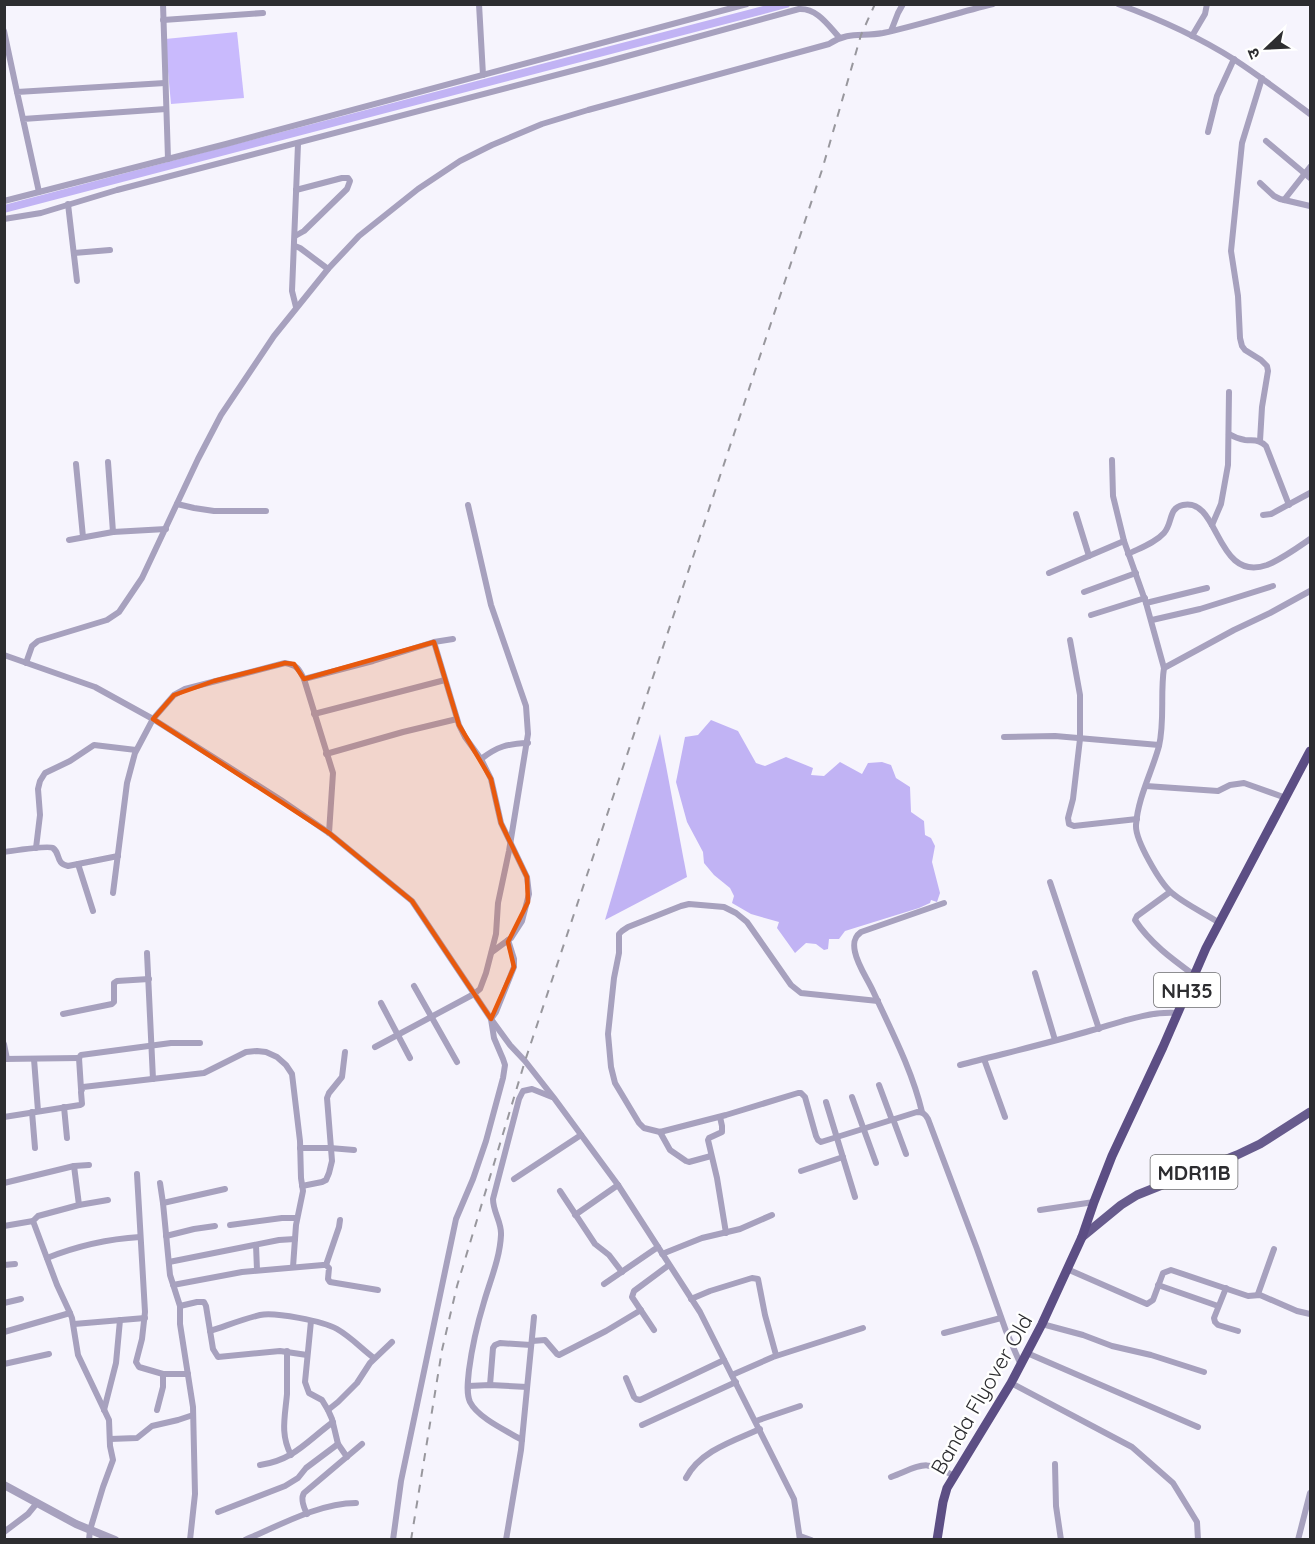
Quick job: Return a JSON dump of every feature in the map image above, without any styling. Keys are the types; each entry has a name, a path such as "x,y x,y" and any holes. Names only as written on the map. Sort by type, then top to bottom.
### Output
{"highway":[{"name":"NH35","path":"1082,1237 1112,1156 1218,922 1311,751"},
{"name":"Banda Flyover Old","path":"937,1539 947,1488 1021,1366 1082,1237"}],"main road":[{"name":"MDR11B","path":"1082,1237 1121,1205 1137,1196 1244,1152 1311,1112"}],"street":[{"path":"163,4 168,159"},
{"path":"479,4 483,75"},
{"path":"4,201 747,4"},
{"path":"891,31 897,13 903,4"},
{"path":"26,663 32,646 39,641 107,620 119,612 142,578 220,415 274,336 328,269 359,236 418,189 460,161 542,124 829,44 845,35 891,31 993,4"},
{"path":"1118,4 1174,26 1234,59 1310,114"},
{"path":"1192,36 1205,14 1207,4"},
{"path":"4,219 41,213 146,182 298,144 799,9 812,10 839,37"},
{"path":"163,20 263,14"},
{"path":"4,31 39,192"},
{"path":"1208,132 1217,96 1234,59"},
{"path":"1260,441 1262,407 1268,371 1262,360 1242,346 1231,251 1242,143 1262,78"},
{"path":"17,92 165,83"},
{"path":"1310,114 1311,104"},
{"path":"23,119 166,109"},
{"path":"1266,141 1308,176"},
{"path":"296,307 292,291 298,144"},
{"path":"1284,200 1308,176 1311,167"},
{"path":"295,236 304,231 347,189 350,181 348,178 342,178 296,190"},
{"path":"1260,183 1274,196 1311,206"},
{"path":"68,204 77,281"},
{"path":"295,246 328,269"},
{"path":"74,253 110,250"},
{"path":"1212,525 1221,504 1228,465 1229,392"},
{"path":"1229,434 1246,440 1260,441 1266,446 1289,505"},
{"path":"1112,460 1113,496 1124,542 1146,600 1164,668 1163,716 1159,745 1139,807 1136,833 1156,872 1170,892 1218,922"},
{"path":"108,462 113,531"},
{"path":"76,464 83,537"},
{"path":"1263,515 1270,514 1311,493"},
{"path":"177,504 214,511 266,511"},
{"path":"1128,554 1157,539 1169,525 1175,508 1192,504 1205,514 1236,562 1248,567 1267,565 1311,539"},
{"path":"375,1047 480,989 496,934 498,903 528,734 526,706 491,605 468,505"},
{"path":"1076,514 1089,556"},
{"path":"69,540 113,531 166,529"},
{"path":"1049,573 1124,542"},
{"path":"1084,592 1136,573"},
{"path":"1152,620 1200,609 1273,586"},
{"path":"1091,615 1146,600 1207,588"},
{"path":"1164,668 1311,591"},
{"path":"304,679 434,642 453,639"},
{"path":"1070,639 1080,695 1080,739 1068,818 1070,824 1075,826 1137,819"},
{"path":"434,642 465,737 481,759 491,779 501,823 527,877 529,894 522,921 511,938 492,953"},
{"path":"4,655 95,687 153,719 329,833 412,900 491,1020 554,1098 618,1185 700,1312 794,1499 800,1538 811,1539"},
{"path":"113,893 127,783 136,750 153,719 174,695 185,689 277,664 294,664 300,669 333,773 329,833"},
{"path":"314,714 445,680"},
{"path":"326,754 458,719"},
{"path":"1004,737 1055,736 1159,745"},
{"path":"481,759 505,745 528,743"},
{"path":"36,848 40,815 38,789 45,773 70,761 94,745 136,750"},
{"path":"1146,786 1218,791 1230,785 1244,783 1286,798"},
{"path":"4,852 49,847 56,851 60,862 64,865 118,855"},
{"path":"78,864 93,910"},
{"path":"1050,882 1099,1029"},
{"path":"1170,892 1137,916 1135,920 1161,950 1194,975"},
{"path":"944,903 861,932 856,936 854,942 855,952 917,1092 922,1112 928,1119 1001,1318 1021,1366"},
{"path":"878,1001 801,993 791,985 747,922 736,913 724,907 689,904 681,906 622,930 619,934 619,953 608,1034 615,1083 639,1124 644,1128 660,1132 720,1117 798,1093 805,1097 818,1140 821,1142 922,1112"},
{"path":"393,1539 401,1481 456,1220 486,1141 503,1078 505,1065 494,1038 491,1020 514,967 508,940"},
{"path":"147,953 153,1079"},
{"path":"1035,973 1055,1040"},
{"path":"63,1014 112,1004 114,984 117,981 149,979"},
{"path":"414,986 457,1062"},
{"path":"381,1003 410,1058"},
{"path":"960,1065 1131,1019 1164,1012 1177,1013"},
{"path":"4,1044 6,1059 33,1059 79,1058 84,1054 171,1043 200,1043"},
{"path":"81,1089 204,1073 246,1053 256,1051 277,1057 286,1065 291,1074 300,1148 303,1191 297,1218 293,1267"},
{"path":"302,1186 326,1180 332,1161 327,1098 342,1077 345,1052"},
{"path":"4,1116 82,1104 79,1058"},
{"path":"33,1059 36,1148"},
{"path":"984,1059 1005,1117"},
{"path":"879,1085 906,1154"},
{"path":"522,1440 475,1410 468,1397 468,1377 474,1340 495,1269 501,1235 493,1199 519,1099 523,1091 532,1089 554,1098"},
{"path":"852,1097 876,1163"},
{"path":"826,1102 855,1197"},
{"path":"64,1107 67,1138"},
{"path":"720,1117 722,1132 708,1139 726,1233"},
{"path":"660,1132 670,1150 686,1161 711,1156"},
{"path":"514,1179 581,1135"},
{"path":"300,1148 354,1150"},
{"path":"801,1171 843,1157"},
{"path":"4,1183 74,1166 89,1165"},
{"path":"74,1166 79,1205"},
{"path":"137,1174 145,1318 137,1365 163,1374 188,1374"},
{"path":"160,1183 169,1262 180,1306 180,1324 193,1414 195,1494 190,1539"},
{"path":"575,1215 618,1185"},
{"path":"163,1203 225,1190"},
{"path":"560,1191 595,1244 609,1255 622,1272"},
{"path":"4,1226 33,1221 38,1216 79,1205 108,1200"},
{"path":"1040,1210 1094,1202"},
{"path":"662,1254 702,1238 740,1229 772,1215"},
{"path":"230,1225 297,1218"},
{"path":"340,1220 326,1265 329,1269 328,1279 330,1282 378,1290"},
{"path":"33,1221 74,1324 78,1355 109,1420 112,1466 103,1487 89,1539"},
{"path":"166,1236 214,1226"},
{"path":"46,1258 69,1249 98,1242 140,1237"},
{"path":"169,1262 279,1240 295,1239"},
{"path":"256,1245 257,1270"},
{"path":"604,1284 658,1247"},
{"path":"1258,1294 1274,1249"},
{"path":"4,1265 15,1264"},
{"path":"173,1285 257,1270 326,1265"},
{"path":"654,1330 632,1297 634,1291 669,1265"},
{"path":"1067,1269 1147,1304 1152,1302 1163,1273 1171,1270 1248,1296 1258,1294 1311,1314"},
{"path":"691,1299 744,1280 758,1279 776,1355"},
{"path":"1158,1285 1218,1306"},
{"path":"1226,1288 1214,1318 1215,1322 1218,1325 1238,1330"},
{"path":"4,1303 21,1299"},
{"path":"180,1306 204,1302 214,1353 218,1357 287,1351 307,1355"},
{"path":"490,1385 495,1345 545,1340 560,1355 641,1310"},
{"path":"4,1332 70,1313"},
{"path":"210,1331 258,1315 295,1317 338,1329 374,1358"},
{"path":"506,1539 522,1440 534,1317"},
{"path":"74,1324 145,1318"},
{"path":"944,1333 1001,1318"},
{"path":"104,1410 116,1363 120,1320"},
{"path":"311,1321 305,1382 307,1390 321,1400 328,1410 338,1444 347,1457"},
{"path":"1042,1324 1204,1372"},
{"path":"642,1425 734,1378 752,1365 776,1355 863,1328"},
{"path":"328,1410 357,1383 374,1358 392,1342"},
{"path":"287,1351 284,1435 291,1455"},
{"path":"4,1364 49,1353"},
{"path":"1027,1353 1197,1427"},
{"path":"626,1378 634,1397 640,1400 724,1360"},
{"path":"157,1410 163,1387 163,1374"},
{"path":"1011,1383 1132,1447 1173,1483 1197,1522 1198,1539"},
{"path":"468,1386 527,1388"},
{"path":"756,1421 800,1406"},
{"path":"110,1439 138,1438 152,1426 193,1414"},
{"path":"260,1465 280,1461 291,1455 333,1422"},
{"path":"686,1478 706,1454 760,1429"},
{"path":"218,1512 285,1486 298,1478 306,1468 338,1444"},
{"path":"307,1514 302,1495 362,1444"},
{"path":"1055,1464 1056,1506 1061,1539"},
{"path":"891,1477 922,1465 940,1467 954,1476"},
{"path":"4,1485 76,1524 115,1539"},
{"path":"1298,1539 1311,1493"},
{"path":"4,1532 28,1514 37,1503"},
{"path":"245,1539 307,1514 336,1505 356,1503"}],"highlighted area":[{"path":"434,642 459,725 491,779 501,823 527,877 528,902 508,942 514,967 491,1019 412,901 329,833 153,719 174,695 214,681 285,663 294,664 304,679"}],"shaded area":[{"path":"237,32 244,98 171,104 165,39"},
{"path":"711,720 738,731 756,763 765,766 786,757 813,768 811,775 824,776 840,762 862,774 868,763 882,762 891,765 896,778 910,787 911,812 924,821 925,835 931,838 935,846 932,862 940,893 937,902 931,900 930,903 919,908 845,931 839,939 829,939 828,949 824,950 816,944 806,943 795,953 777,928 779,922 751,914 732,903 734,896 730,888 704,863 703,852 687,822 676,782 685,737 698,735"},
{"path":"660,734 687,877 605,920"}],"waterway":[{"path":"4,209 786,4"}],"railway":[{"path":"411,1540 442,1350 457,1286 525,1061 822,170 861,35 875,4"}]}
